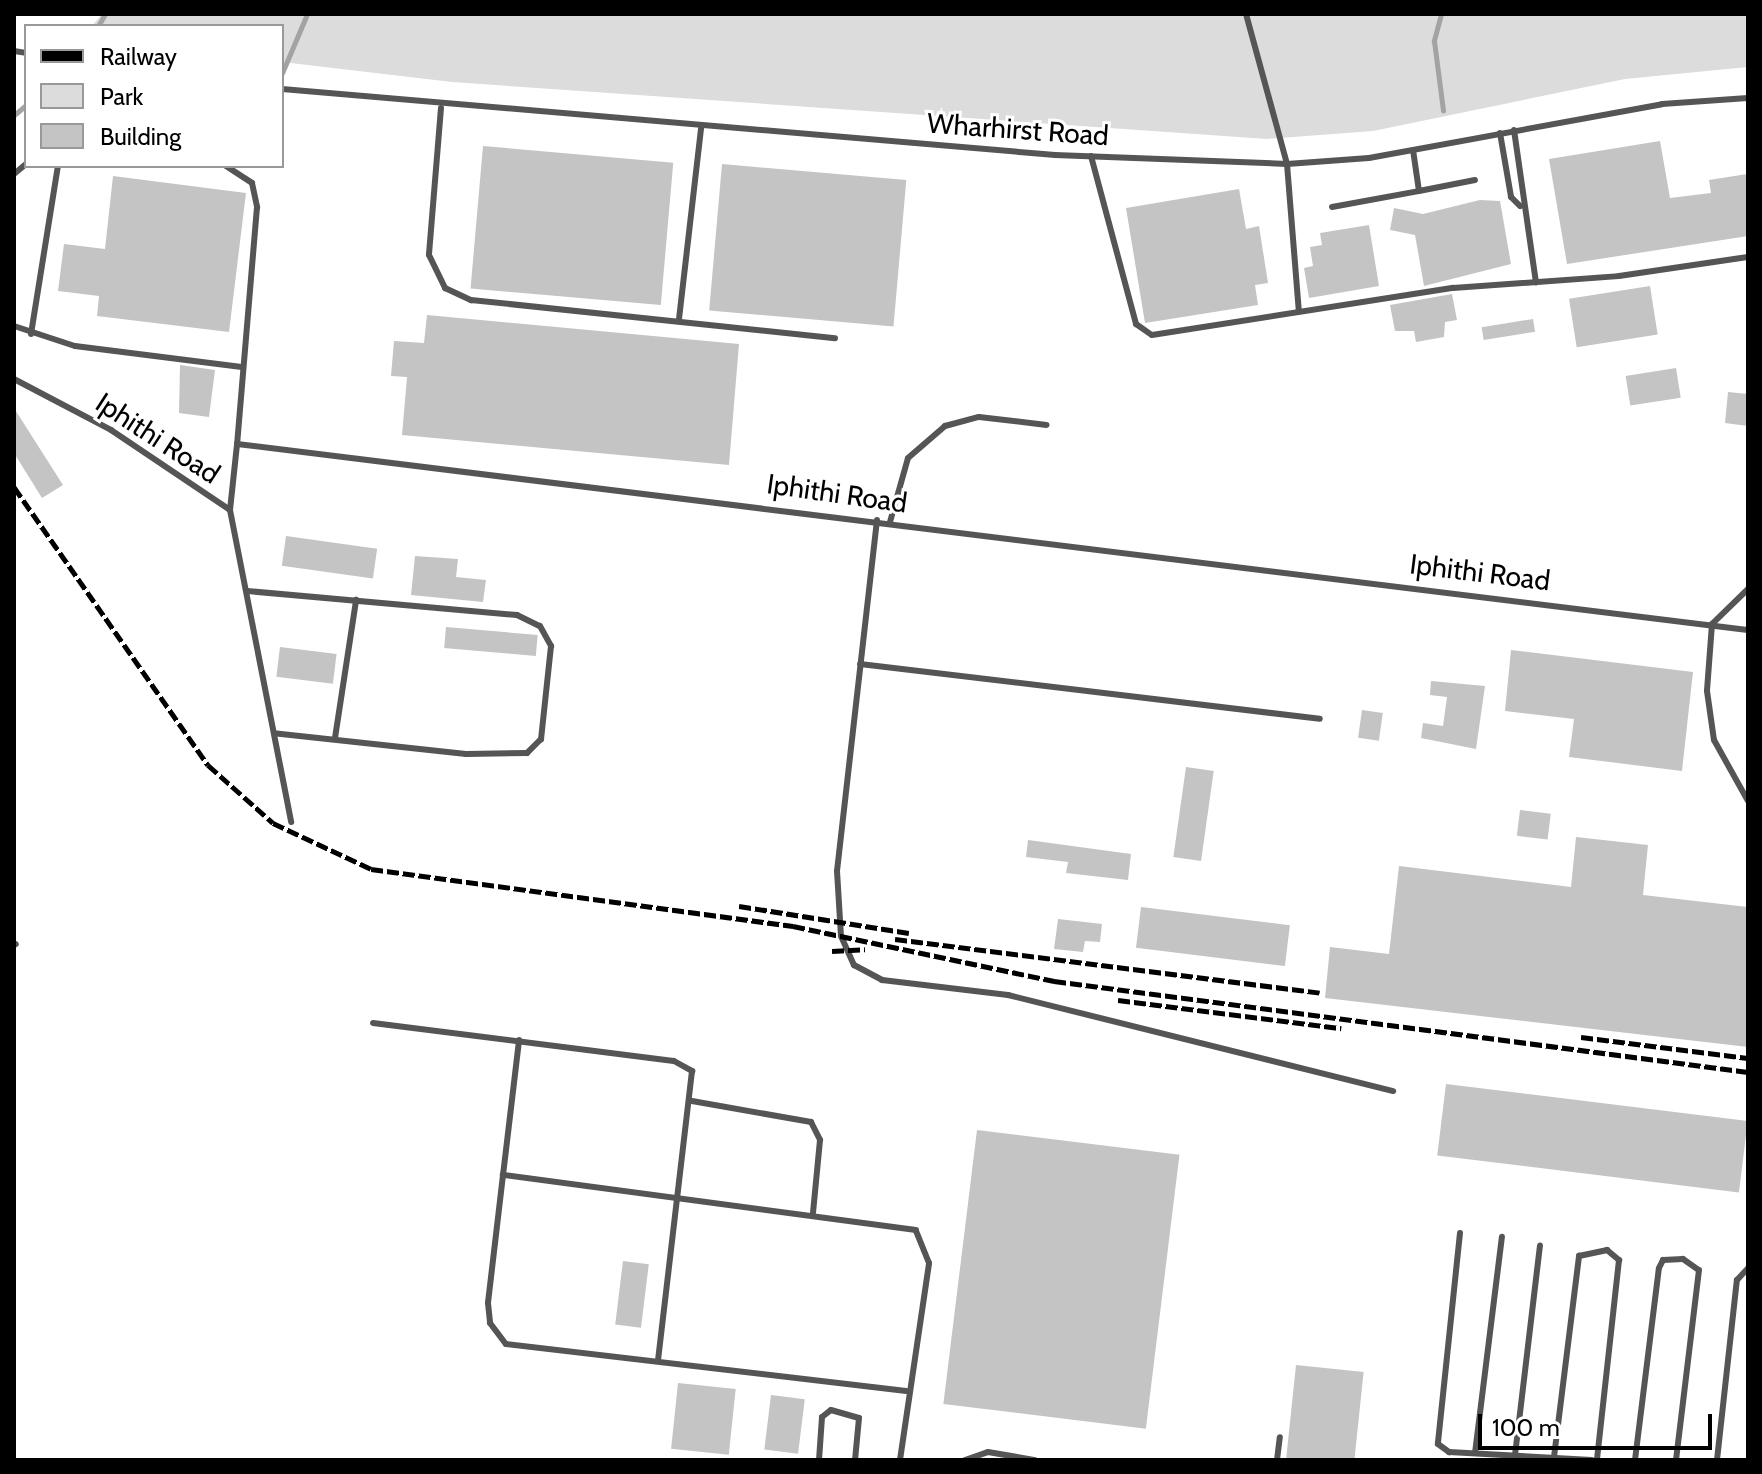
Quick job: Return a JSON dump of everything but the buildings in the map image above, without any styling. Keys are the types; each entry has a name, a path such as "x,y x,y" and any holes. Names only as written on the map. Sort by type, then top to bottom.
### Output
{"lane":[{"path":"1246,14 1287,164 1299,312"},
{"name":"Wharhirst Road","path":"284,89 441,108 701,128 1091,156 1287,164 1413,150 1662,104 1748,98"},
{"path":"441,108 429,255 438,283 471,300 679,319 835,338"},
{"path":"679,319 701,128"},
{"path":"1514,130 1520,206 1536,282"},
{"path":"1500,133 1511,197 1520,206"},
{"path":"1413,150 1419,191"},
{"path":"1091,156 1143,333 1748,257"},
{"path":"31,334 58,168"},
{"path":"230,168 245,175 256,192 237,444"},
{"path":"1332,207 1475,180"},
{"path":"14,326 31,334 242,367"},
{"name":"Iphithi Road","path":"14,379 111,430 230,510 237,444 877,520 1748,630"},
{"path":"890,522 908,458 945,426 979,417 1047,425"},
{"path":"230,510 291,822"},
{"path":"877,520 837,871 841,936 864,973 1085,1012 1393,1091"},
{"path":"1748,589 1712,624 1707,691 1714,740 1748,801"},
{"path":"247,591 517,615 540,626 552,657 538,745 519,755 274,733"},
{"path":"335,738 356,600"},
{"path":"860,664 1320,719"},
{"path":"373,1023 685,1064 695,1081 658,1360"},
{"path":"519,1040 488,1303 500,1340 906,1391"},
{"path":"692,1101 811,1122 820,1140 813,1213"},
{"path":"503,1175 905,1224 927,1244 906,1391 900,1460"},
{"path":"1460,1233 1436,1439 1445,1451 1594,1460 1619,1260 1607,1250 1579,1256 1554,1457"},
{"path":"1475,1453 1502,1237"},
{"path":"1515,1455 1540,1245"},
{"path":"1635,1460 1659,1268 1663,1260 1683,1259 1699,1270 1676,1460"},
{"path":"1717,1460 1737,1280 1748,1268"},
{"path":"819,1460 822,1417 831,1410 859,1418 855,1460"},
{"path":"1277,1460 1280,1437"},
{"path":"965,1460 988,1452 1035,1460"}],"green space":[{"path":"102,14 1748,14 1748,67 1625,79 1373,131 1267,139 452,82 284,62 284,24 94,24"}],"waterway":[{"path":"99,24 105,14"},
{"path":"284,68 307,14"},
{"path":"1441,14 1434,41 1443,110"},
{"path":"14,115 24,107"}],"railway":[{"path":"14,487 208,765 273,823 371,869 793,926 1054,981 1748,1072"},
{"path":"739,906 909,933"},
{"path":"895,939 1320,993"},
{"path":"832,951 865,949"},
{"path":"1118,1000 1341,1028"},
{"path":"1581,1037 1748,1058"}]}
